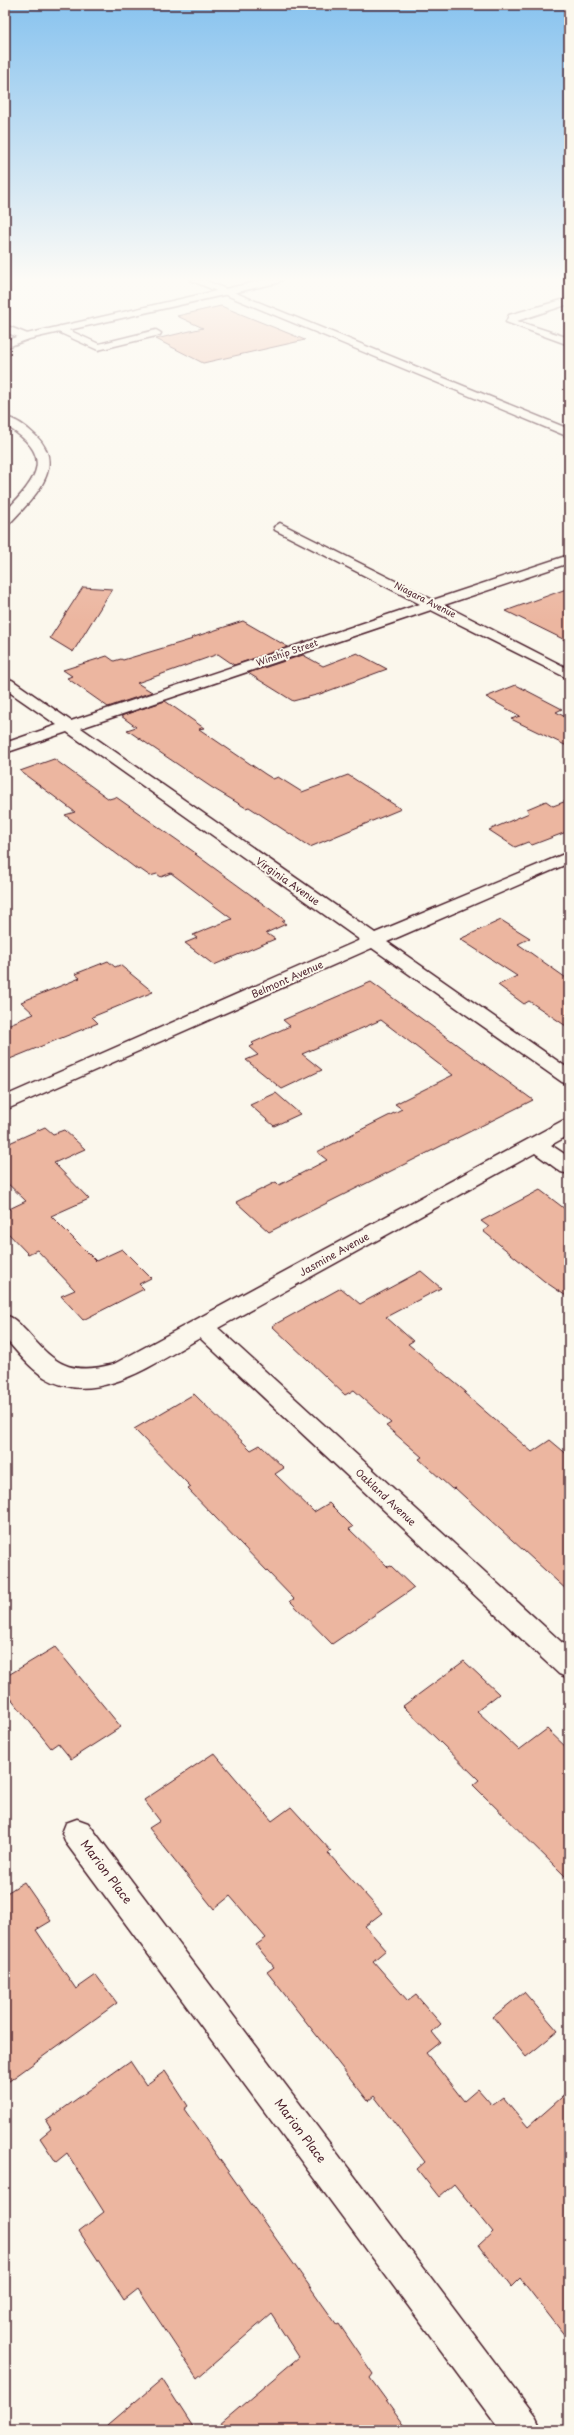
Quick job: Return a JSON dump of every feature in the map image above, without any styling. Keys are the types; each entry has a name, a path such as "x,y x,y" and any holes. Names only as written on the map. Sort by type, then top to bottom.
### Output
{"main road":[{"path":"472,394 569,433"},
{"path":"5,420 33,439 41,449 44,469 26,498 5,520"},
{"path":"555,428 569,423"},
{"name":"Niagara Avenue","path":"280,527 569,675"},
{"name":"Winship Street","path":"5,748 569,559"},
{"name":"Virginia Avenue","path":"7,683 569,1078"},
{"name":"Belmont Avenue","path":"5,1104 374,941 569,857"},
{"name":"Jasmine Avenue","path":"5,1323 43,1365 60,1375 80,1379 97,1379 121,1371 569,1126"},
{"path":"536,1144 569,1167"},
{"name":"Oakland Avenue","path":"202,1327 569,1666"},
{"name":"Marion Place","path":"77,1833 523,2430"}],"building":[{"path":"83,587 112,589 73,652 50,638"},
{"path":"569,588 569,642 506,611 511,609"},
{"path":"243,621 288,647 234,665 218,654 137,683 152,692 108,707 67,678 72,676 63,670 107,656 114,661 121,659 123,660 193,639 191,638"},
{"path":"357,653 387,669 320,694 293,701 248,673 303,655 323,666"},
{"path":"516,685 562,709 556,712 569,719 569,747 511,719 520,716 486,697"},
{"path":"165,701 204,728 199,729 273,779 278,777 302,792 348,775 401,809 310,847 249,807 246,808 211,787 127,730 136,727 121,716"},
{"path":"54,759 109,799 116,797 197,854 195,854 285,920 282,922 286,924 266,933 275,939 214,965 185,943 197,938 193,935 232,919 171,873 161,877 157,874 150,876 140,869 138,870 65,815 75,812 20,771"},
{"path":"569,800 569,831 532,845 528,842 515,847 489,830 529,813 527,809 546,801 553,806"},
{"path":"501,920 530,938 518,944 569,980 569,1028 529,1001 524,1004 498,985 517,976 460,939"},
{"path":"108,961 115,967 120,965 153,992 92,1017 98,1023 5,1061 5,1026 34,1014 21,1002 80,978 75,974"},
{"path":"371,982 533,1100 269,1232 236,1202 276,1182 279,1185 327,1160 317,1152 402,1109 395,1104 453,1075 381,1020 302,1054 322,1070 282,1089 246,1060 258,1055 249,1047 254,1045 252,1043 290,1026 283,1020"},
{"path":"276,1093 300,1114 274,1126 250,1105"},
{"path":"45,1127 53,1134 64,1130 85,1149 54,1163 89,1199 51,1216 96,1261 122,1249 151,1278 139,1284 144,1289 83,1320 61,1296 75,1290 37,1250 28,1254 5,1230 5,1211 26,1201 5,1181 5,1145"},
{"path":"540,1190 569,1212 569,1298 544,1281 483,1231 489,1227 481,1221"},
{"path":"421,1271 441,1288 386,1317 413,1341 408,1344 466,1392 464,1393 532,1452 550,1440 569,1456 569,1592 455,1488 452,1489 419,1459 422,1457 386,1426 391,1423 354,1390 345,1395 272,1326 341,1288 360,1304"},
{"path":"194,1394 251,1450 260,1445 284,1468 275,1474 314,1512 329,1503 353,1527 349,1529 388,1567 391,1566 414,1588 332,1644 290,1601 294,1599 188,1489 191,1487 134,1429"},
{"path":"55,1647 121,1727 71,1759 58,1743 51,1748 5,1691 5,1677"},
{"path":"464,1661 499,1694 477,1711 519,1750 547,1729 569,1750 569,1880 473,1785 479,1780 403,1706"},
{"path":"214,1753 272,1821 291,1807 331,1851 328,1853 382,1913 365,1926 386,1950 373,1961 408,2001 416,1995 441,2024 432,2032 440,2042 426,2053 464,2101 478,2089 492,2105 503,2097 528,2127 569,2091 569,2341 520,2278 511,2287 479,2245 493,2232 454,2184 439,2197 417,2169 425,2162 374,2096 368,2101 267,1972 274,1967 256,1945 266,1938 230,1896 214,1909 149,1828 160,1821 144,1800"},
{"path":"24,1882 51,1921 36,1930 76,1989 96,1975 117,2003 5,2084 5,1894"},
{"path":"524,1992 558,2031 526,2057 493,2017"},
{"path":"130,2061 146,2085 165,2071 188,2106 184,2109 337,2325 339,2324 373,2374 370,2378 408,2430 213,2430 299,2357 271,2314 197,2378 138,2289 124,2300 79,2231 104,2212 67,2153 56,2162 40,2138 51,2129 46,2121"},
{"path":"162,2379 195,2430 102,2430"}]}
